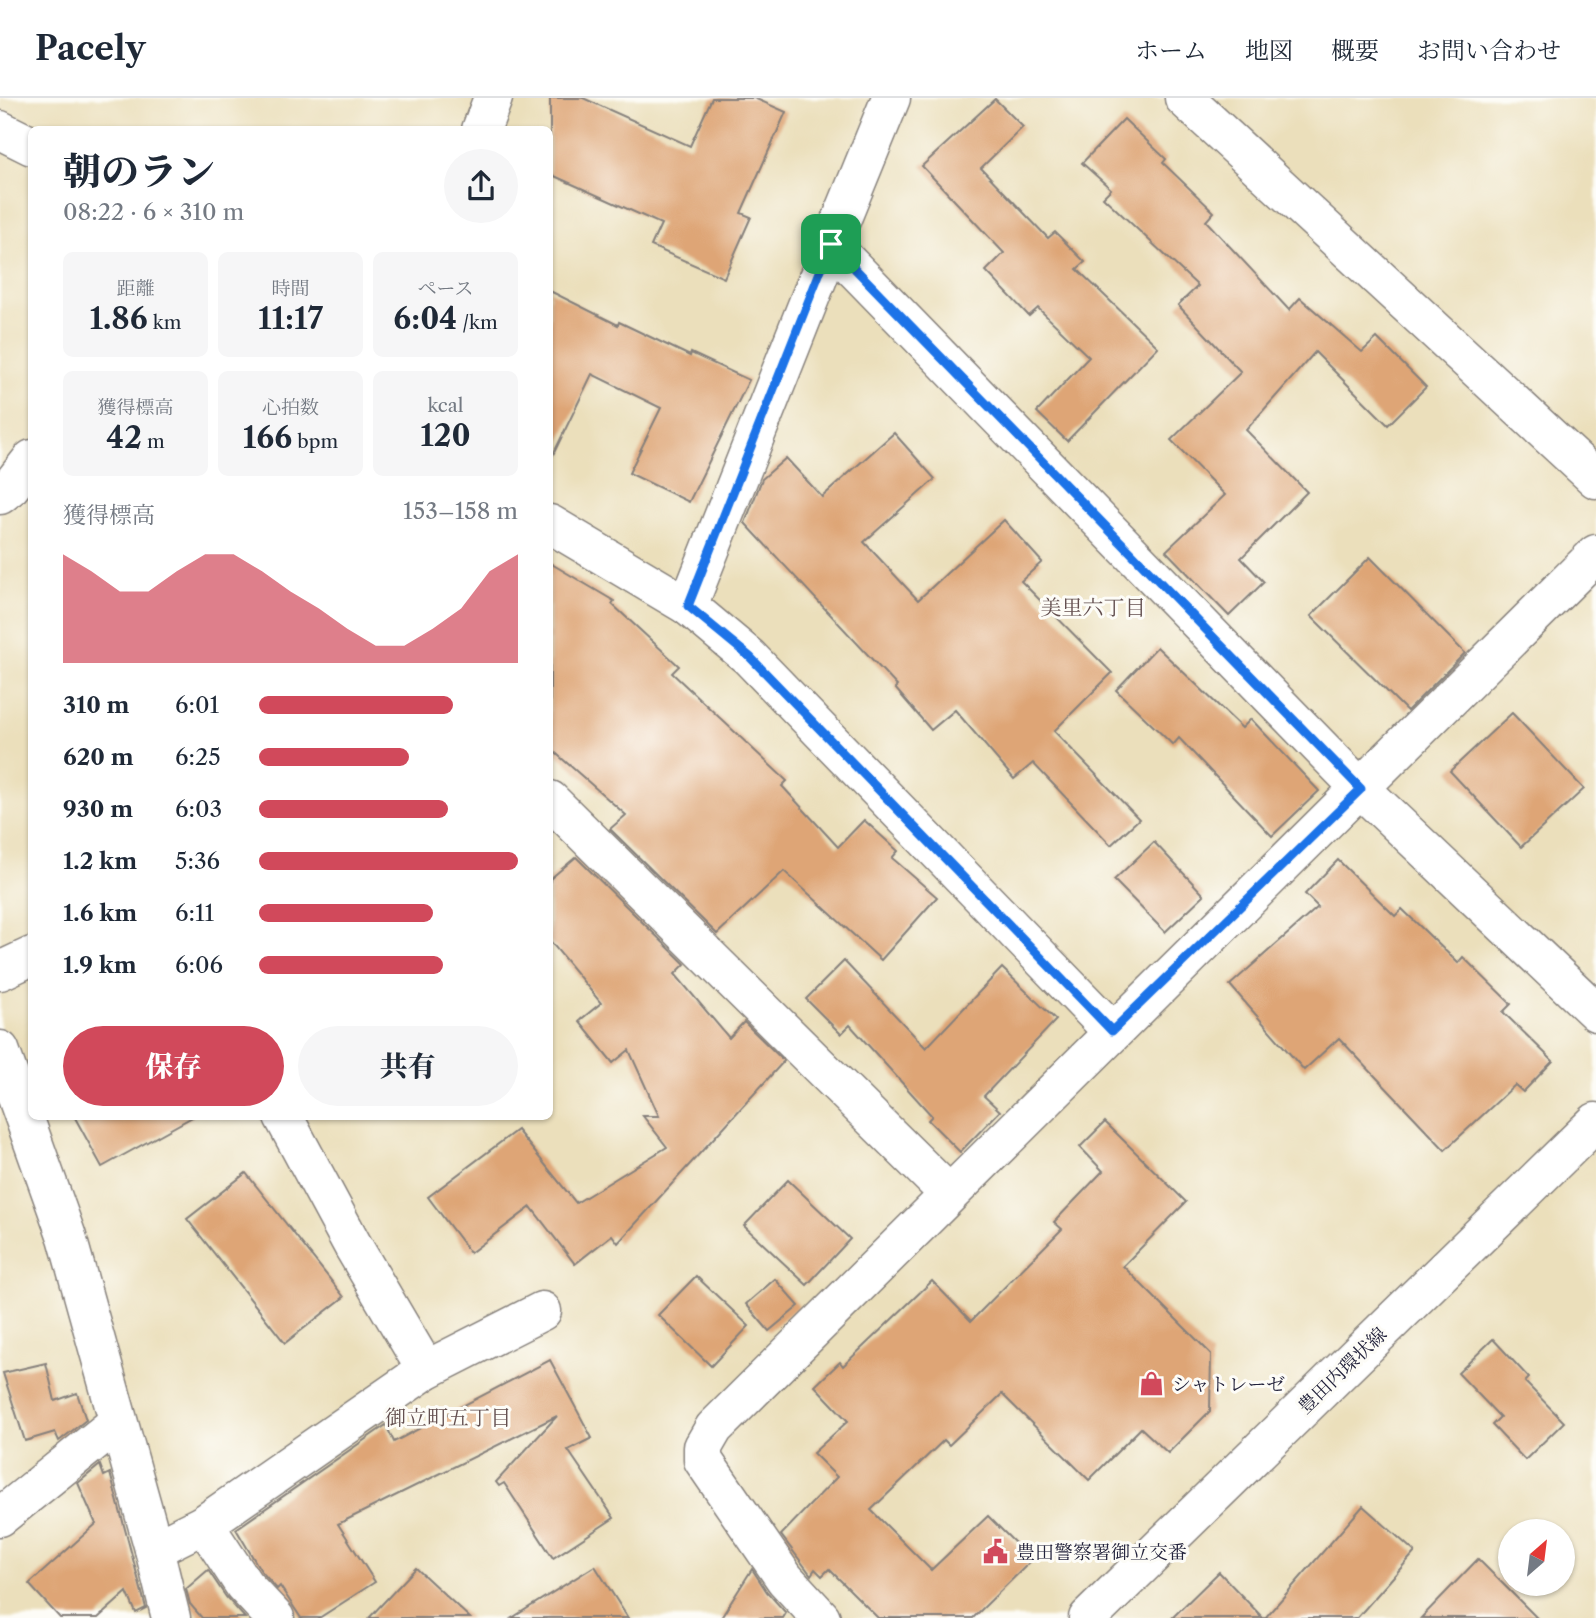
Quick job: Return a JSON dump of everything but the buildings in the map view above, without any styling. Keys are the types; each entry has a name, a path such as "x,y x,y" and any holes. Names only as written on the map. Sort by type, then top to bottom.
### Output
{"street":[{"path":"482,126 493,98"},
{"path":"688,606 891,98"},
{"path":"1184,98 1596,479"},
{"path":"0,130 28,144"},
{"path":"831,244 1361,789 1596,1013"},
{"path":"0,495 28,464"},
{"path":"553,526 688,606 750,657 1112,1031"},
{"path":"821,1618 785,1578 703,1460 704,1447 714,1428 948,1193 1361,789 1596,554"},
{"path":"553,803 948,1193"},
{"path":"0,971 28,958"},
{"path":"0,1050 66,1237 171,1618"},
{"path":"285,1120 426,1370"},
{"name":"豊田内環状線","path":"1088,1618 1596,1122"},
{"path":"154,1549 204,1524 426,1370 542,1311"},
{"path":"0,1517 117,1423"},
{"path":"204,1524 244,1585 275,1618"}],"place":[{"name":"シャトレーゼ","path":"1152,1384"},
{"name":"豊田警察署御立交番","path":"996,1552"}],"district":[{"name":"美里六丁目","path":"1093,608"},
{"name":"御立町五丁目","path":"448,1418"}],"route":[{"path":"831,244 1361,789 1112,1031 750,657 688,606 831,244"}]}
